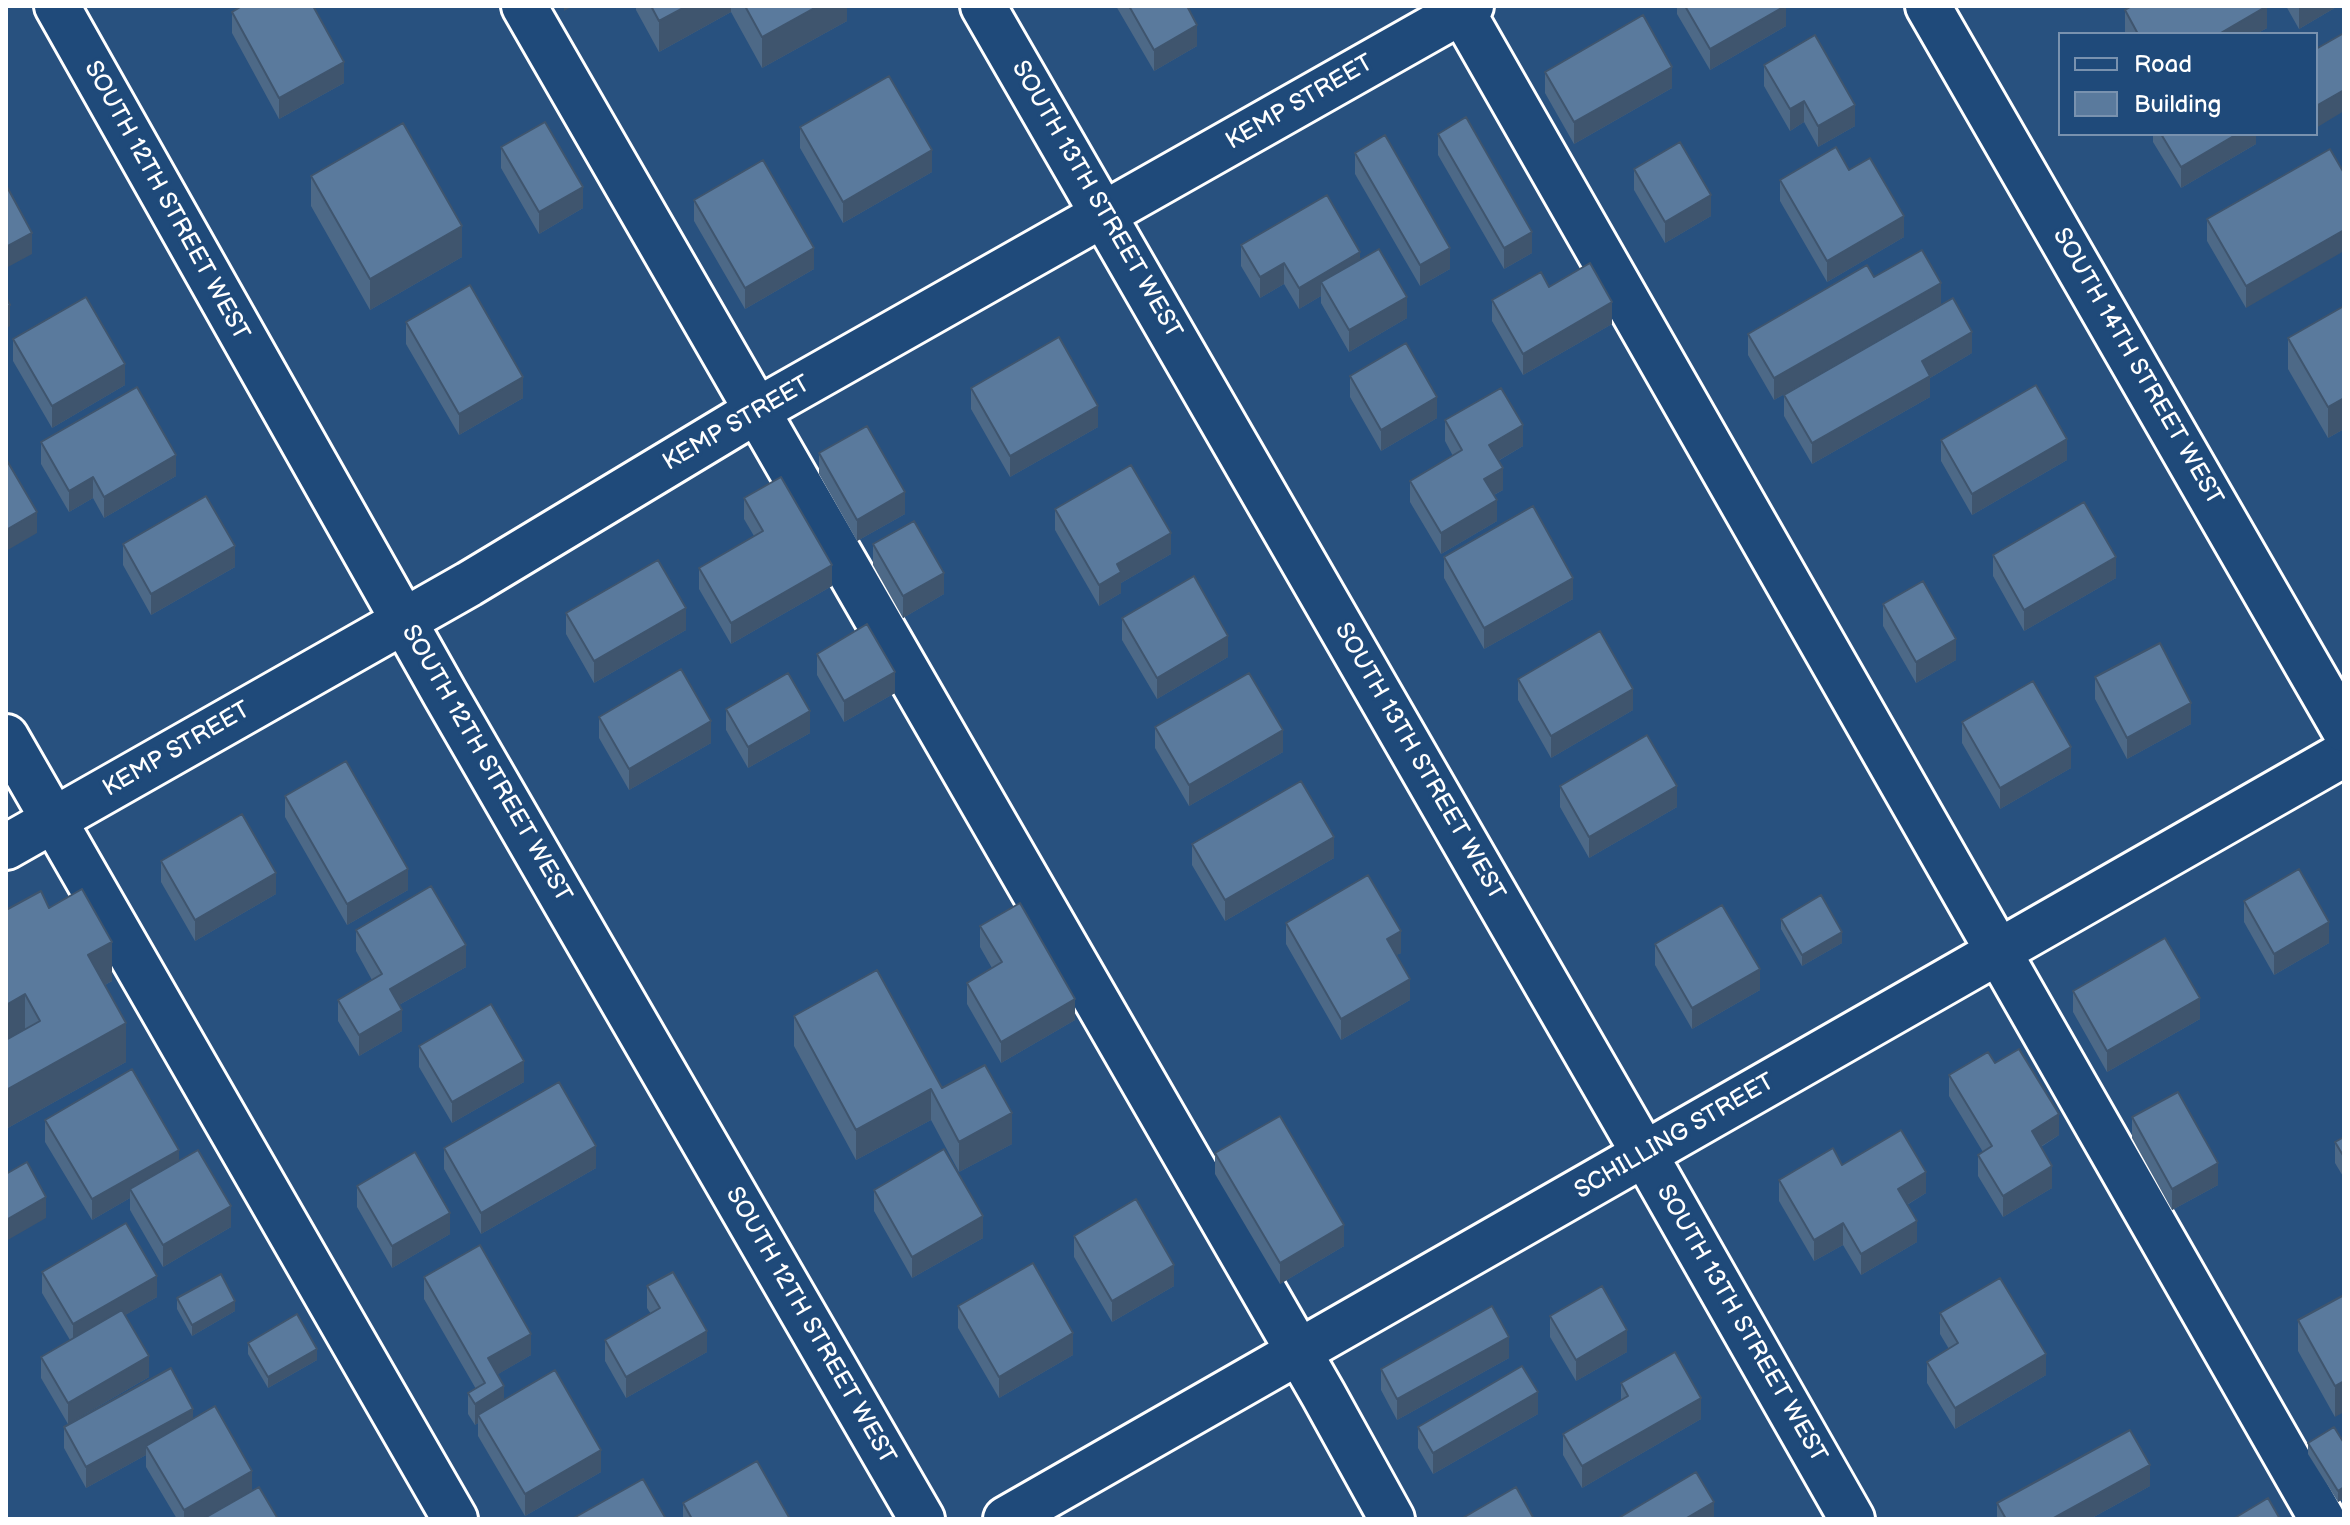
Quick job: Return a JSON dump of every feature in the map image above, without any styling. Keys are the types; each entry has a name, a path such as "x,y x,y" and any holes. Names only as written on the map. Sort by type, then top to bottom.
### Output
{"street":[{"name":"SOUTH 12TH STREET WEST","path":"57,6 404,621 922,1519"},
{"path":"524,6 1392,1519"},
{"name":"SOUTH 13TH STREET WEST","path":"983,6 1852,1519"},
{"name":"SOUTH 14TH STREET WEST","path":"1928,6 2344,729"},
{"name":"KEMP STREET","path":"6,847 404,621 756,411 1464,8"},
{"path":"1464,8 2322,1519"},
{"path":"6,737 455,1519"},
{"name":"SCHILLING STREET","path":"1006,1519 2344,754"}],"building":[{"path":"242,6 313,6 344,62 279,98 232,12"},
{"path":"651,6 687,6 659,21"},
{"path":"745,6 818,6 762,37"},
{"path":"1129,6 1187,6 1197,25 1154,50"},
{"path":"1685,6 1785,6 1710,49"},
{"path":"2132,6 2267,6 2222,32 2137,32 2125,10"},
{"path":"1643,15 1672,67 1574,122 1545,72"},
{"path":"2344,33 2344,90 2318,105 2318,48"},
{"path":"1815,35 1855,105 1818,126 1804,101 1790,109 1764,65"},
{"path":"889,76 932,150 843,202 800,127"},
{"path":"1466,117 1532,232 1504,248 1438,134"},
{"path":"545,122 583,187 539,212 501,147"},
{"path":"403,123 462,226 370,279 311,176"},
{"path":"1385,135 1450,248 1420,265 1355,153"},
{"path":"2162,136 2234,136 2181,167"},
{"path":"1680,142 1711,195 1665,222 1634,169"},
{"path":"1836,147 1849,170 1870,158 1904,216 1827,261 1780,180"},
{"path":"2330,149 2344,173 2344,230 2246,286 2207,219"},
{"path":"763,160 814,248 745,288 694,200"},
{"path":"6,185 32,233 6,247"},
{"path":"1327,195 1360,252 1299,288 1284,263 1260,277 1241,245"},
{"path":"1379,249 1407,297 1349,330 1321,282"},
{"path":"1922,250 1941,283 1774,378 1748,334 1867,265 1874,277"},
{"path":"1590,263 1612,302 1523,354 1492,300 1541,272 1549,287"},
{"path":"470,285 523,377 459,414 406,322"},
{"path":"86,297 125,364 52,406 13,339"},
{"path":"1953,298 1972,332 1922,361 1930,376 1812,443 1784,395"},
{"path":"2344,306 2344,398 2328,407 2288,338"},
{"path":"1059,337 1098,406 1010,456 971,388"},
{"path":"1406,343 1437,397 1381,430 1350,376"},
{"path":"2036,385 2067,439 1972,494 1941,440"},
{"path":"137,387 176,455 104,497 93,477 69,491 41,442"},
{"path":"1501,388 1523,425 1489,445 1503,468 1484,479 1497,500 1441,533 1410,481 1462,450 1445,420"},
{"path":"867,426 905,492 857,520 819,453"},
{"path":"6,459 37,512 6,530"},
{"path":"1131,465 1171,533 1117,564 1121,572 1099,585 1055,509"},
{"path":"781,477 832,565 731,623 699,568 763,531 744,498"},
{"path":"206,496 235,546 151,594 123,544"},
{"path":"2084,502 2116,557 2024,610 1993,555"},
{"path":"1533,506 1573,578 1484,628 1444,557"},
{"path":"914,521 944,573 903,596 873,544"},
{"path":"658,560 686,608 594,661 566,613"},
{"path":"1194,576 1228,636 1157,678 1122,618"},
{"path":"1923,581 1956,639 1916,662 1883,604"},
{"path":"867,624 895,672 844,701 817,654"},
{"path":"1600,631 1633,689 1551,736 1518,679"},
{"path":"2160,643 2191,703 2127,738 2095,677"},
{"path":"681,669 711,721 629,769 599,717"},
{"path":"788,673 810,711 748,747 726,709"},
{"path":"1249,673 1283,730 1189,785 1155,727"},
{"path":"2033,681 2071,747 2000,788 1962,722"},
{"path":"1647,735 1677,786 1589,837 1560,786"},
{"path":"346,761 408,869 347,904 285,796"},
{"path":"1301,781 1334,837 1225,900 1192,844"},
{"path":"242,814 276,873 195,920 161,861"},
{"path":"2299,869 2329,922 2274,954 2244,901"},
{"path":"1368,875 1401,931 1387,939 1410,979 1341,1019 1286,923"},
{"path":"431,886 466,945 390,989 402,1010 359,1035 338,1000 382,974 356,930"},
{"path":"82,889 112,942 88,955 126,1023 6,1090 6,1040 40,1021 25,994 6,1005 6,910 41,891 49,908"},
{"path":"1821,895 1842,932 1802,955 1781,919"},
{"path":"1020,903 1075,999 1001,1042 967,983 1002,962 980,926"},
{"path":"1722,905 1760,969 1692,1008 1655,944"},
{"path":"2165,938 2200,998 2107,1051 2073,991"},
{"path":"877,970 942,1088 985,1065 1012,1113 959,1142 931,1089 856,1130 794,1016"},
{"path":"491,1004 524,1061 452,1102 419,1046"},
{"path":"2019,1049 2059,1114 2032,1131 2052,1166 2003,1196 1978,1155 1992,1146 1949,1075 1988,1052 1995,1063"},
{"path":"132,1069 179,1150 92,1199 45,1120"},
{"path":"559,1082 596,1146 481,1213 444,1148"},
{"path":"2178,1092 2218,1163 2172,1189 2132,1117"},
{"path":"1280,1116 1344,1225 1280,1263 1215,1153"},
{"path":"1901,1130 1926,1172 1898,1189 1917,1221 1861,1254 1843,1223 1814,1240 1779,1180 1833,1148 1842,1165"},
{"path":"2344,1137 2344,1157 2335,1142"},
{"path":"944,1149 983,1216 912,1257 874,1190"},
{"path":"198,1150 231,1206 163,1245 130,1189"},
{"path":"415,1152 450,1213 392,1246 357,1186"},
{"path":"27,1162 46,1197 6,1220 6,1174"},
{"path":"1136,1199 1174,1265 1112,1301 1074,1236"},
{"path":"126,1223 157,1276 73,1324 42,1272"},
{"path":"480,1245 531,1334 488,1358 504,1386 475,1404 468,1393 485,1383 424,1277"},
{"path":"1033,1263 1073,1333 999,1377 958,1306"},
{"path":"673,1272 707,1331 626,1377 605,1340 660,1308 647,1286"},
{"path":"221,1274 235,1301 192,1325 177,1298"},
{"path":"2000,1278 2046,1354 1955,1408 1927,1362 1958,1343 1940,1313"},
{"path":"1602,1286 1627,1330 1576,1360 1550,1316"},
{"path":"2344,1295 2344,1381 2335,1386 2298,1320"},
{"path":"1492,1306 1509,1337 1397,1399 1381,1369"},
{"path":"122,1310 149,1356 68,1403 41,1357"},
{"path":"297,1314 317,1349 268,1377 248,1343"},
{"path":"1675,1352 1701,1398 1582,1466 1563,1434 1628,1396 1621,1383"},
{"path":"1522,1366 1538,1392 1433,1453 1418,1427"},
{"path":"171,1368 193,1409 86,1467 64,1427"},
{"path":"555,1370 601,1450 525,1494 478,1415"},
{"path":"215,1406 252,1471 184,1510 146,1446"},
{"path":"2334,1427 2344,1443 2344,1487 2338,1491 2308,1443"},
{"path":"2130,1430 2150,1465 2052,1519 2006,1519 1997,1503"},
{"path":"757,1461 790,1519 692,1519 683,1503"},
{"path":"1696,1472 1714,1502 1685,1519 1617,1519"},
{"path":"643,1479 666,1519 572,1519"},
{"path":"259,1487 278,1519 203,1519"},
{"path":"1516,1487 1534,1519 1461,1519"},
{"path":"2268,1498 2280,1519 2233,1519"}]}
